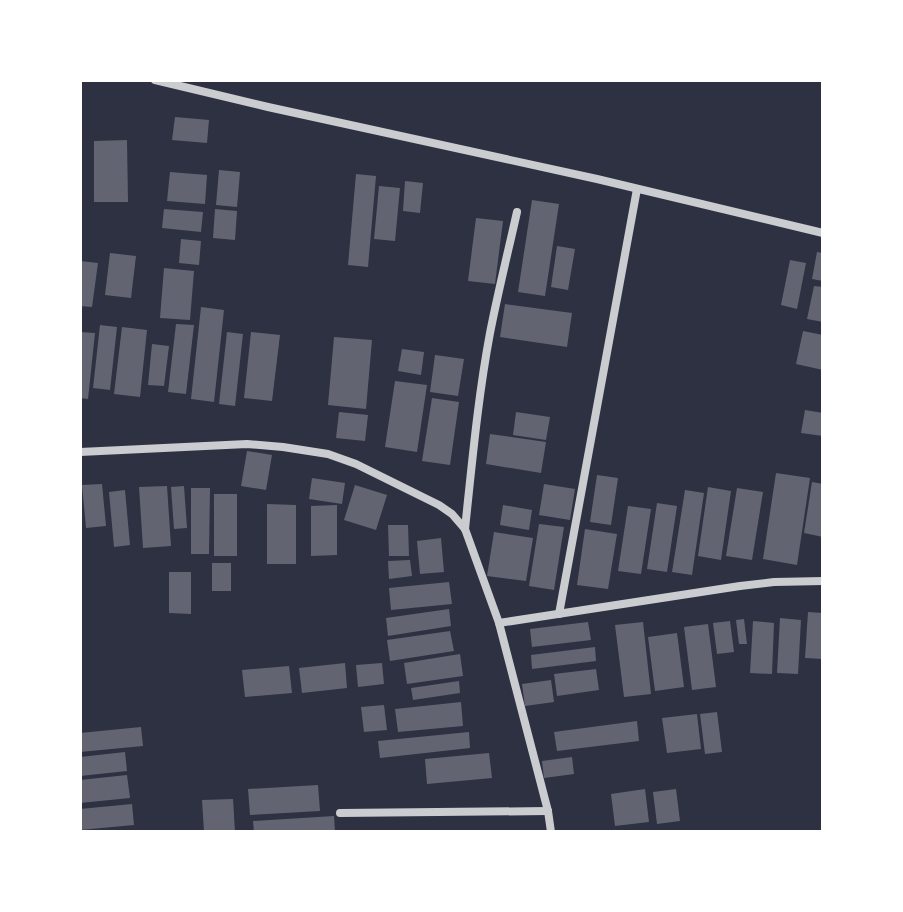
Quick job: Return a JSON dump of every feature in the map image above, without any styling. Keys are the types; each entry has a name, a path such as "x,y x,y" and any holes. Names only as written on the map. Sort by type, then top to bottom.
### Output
{"street":[{"path":"155,80 823,233"},
{"path":"559,614 637,189"},
{"path":"465,529 490,331 517,212"},
{"path":"80,452 247,444 328,454 356,464 452,514 465,529 499,623 551,832"},
{"path":"499,623 763,584 823,581"},
{"path":"340,813 548,811"}],"building":[{"path":"175,117 209,120 207,143 172,140"},
{"path":"127,140 128,202 94,202 94,141"},
{"path":"219,170 240,172 237,207 216,205"},
{"path":"170,172 207,175 205,204 167,201"},
{"path":"356,174 376,176 368,267 348,265"},
{"path":"405,181 423,183 420,213 403,211"},
{"path":"379,186 400,188 395,241 374,239"},
{"path":"532,200 559,204 545,296 518,292"},
{"path":"164,209 203,212 201,232 162,228"},
{"path":"215,209 237,211 235,240 213,238"},
{"path":"476,218 503,221 495,284 468,281"},
{"path":"181,239 201,241 199,265 179,263"},
{"path":"557,246 575,249 568,290 551,287"},
{"path":"817,252 823,253 823,281 812,279"},
{"path":"110,253 136,256 131,298 105,295"},
{"path":"790,260 806,263 797,309 781,305"},
{"path":"80,261 98,263 92,307 80,306"},
{"path":"164,268 194,271 190,320 160,318"},
{"path":"814,286 823,287 823,322 807,319"},
{"path":"505,304 572,313 567,347 500,337"},
{"path":"201,307 224,310 214,402 191,399"},
{"path":"176,324 194,325 186,394 168,392"},
{"path":"100,325 117,327 110,390 93,388"},
{"path":"122,327 147,330 140,397 114,394"},
{"path":"803,331 823,335 823,370 796,364"},
{"path":"80,332 95,333 88,399 80,398"},
{"path":"227,332 243,334 235,406 219,404"},
{"path":"251,332 280,335 272,401 244,398"},
{"path":"334,337 372,340 366,409 328,405"},
{"path":"152,344 169,346 164,386 148,385"},
{"path":"402,349 424,352 421,375 398,371"},
{"path":"435,355 464,359 458,396 430,392"},
{"path":"395,381 427,385 417,452 385,447"},
{"path":"432,398 459,402 450,465 422,461"},
{"path":"805,410 823,413 823,436 801,433"},
{"path":"339,412 368,415 365,441 336,438"},
{"path":"516,412 550,417 546,440 513,435"},
{"path":"490,434 546,442 541,473 486,464"},
{"path":"247,451 272,455 266,490 241,486"},
{"path":"776,473 810,478 797,565 763,559"},
{"path":"597,475 618,478 611,525 590,522"},
{"path":"312,478 345,483 342,504 309,499"},
{"path":"812,482 823,484 823,537 804,533"},
{"path":"102,484 106,526 86,528 82,485"},
{"path":"544,484 575,489 570,520 539,515"},
{"path":"355,485 387,495 376,530 344,520"},
{"path":"167,486 171,546 143,548 139,487"},
{"path":"184,486 187,528 174,529 171,487"},
{"path":"708,487 731,491 721,560 698,556"},
{"path":"191,488 210,488 209,554 191,554"},
{"path":"737,488 763,492 752,560 726,556"},
{"path":"125,490 130,545 114,547 109,492"},
{"path":"685,490 704,493 692,575 672,572"},
{"path":"214,494 237,494 237,556 214,556"},
{"path":"657,503 677,506 667,572 647,569"},
{"path":"267,504 296,505 296,564 267,564"},
{"path":"337,505 337,555 311,556 311,506"},
{"path":"503,505 532,510 529,530 500,525"},
{"path":"628,506 651,509 641,574 618,571"},
{"path":"539,524 564,527 554,590 529,586"},
{"path":"388,525 408,525 409,556 389,556"},
{"path":"585,529 617,534 608,589 577,585"},
{"path":"494,532 533,538 526,581 487,576"},
{"path":"441,538 444,572 420,574 417,541"},
{"path":"410,560 412,576 389,579 388,561"},
{"path":"212,563 231,563 231,591 212,591"},
{"path":"169,572 191,572 191,614 169,613"},
{"path":"449,582 452,604 391,610 389,588"},
{"path":"449,609 451,626 388,636 386,618"},
{"path":"808,612 823,613 823,659 805,658"},
{"path":"780,618 801,620 798,674 777,673"},
{"path":"744,619 747,644 739,644 736,620"},
{"path":"730,621 734,652 717,654 713,623"},
{"path":"753,621 774,623 772,674 750,673"},
{"path":"588,622 591,640 532,647 530,629"},
{"path":"643,622 651,694 624,697 615,625"},
{"path":"708,624 716,687 692,690 684,627"},
{"path":"450,631 454,651 390,661 387,640"},
{"path":"677,633 684,687 655,691 648,637"},
{"path":"595,647 596,661 532,669 531,655"},
{"path":"460,654 463,676 407,684 404,663"},
{"path":"345,663 347,688 302,693 299,668"},
{"path":"382,663 384,684 358,687 356,665"},
{"path":"289,666 292,693 245,697 242,670"},
{"path":"596,669 599,690 557,696 554,674"},
{"path":"551,680 554,702 525,706 522,684"},
{"path":"459,681 460,693 413,700 411,688"},
{"path":"461,702 463,726 398,732 395,709"},
{"path":"384,705 387,730 364,732 361,707"},
{"path":"717,712 722,752 705,754 700,714"},
{"path":"697,714 701,749 667,753 662,718"},
{"path":"637,721 639,741 557,751 554,732"},
{"path":"141,727 143,746 80,752 80,733"},
{"path":"469,732 470,748 380,758 378,741"},
{"path":"125,752 127,771 80,776 80,757"},
{"path":"489,753 492,778 427,784 425,759"},
{"path":"572,757 574,774 544,778 542,761"},
{"path":"127,775 130,798 80,803 80,780"},
{"path":"318,785 320,811 250,815 248,789"},
{"path":"645,789 649,822 615,826 611,794"},
{"path":"676,789 680,821 657,824 653,792"},
{"path":"233,799 235,832 204,832 202,800"},
{"path":"132,804 134,825 80,830 80,809"},
{"path":"334,816 335,832 254,832 253,821"}]}
